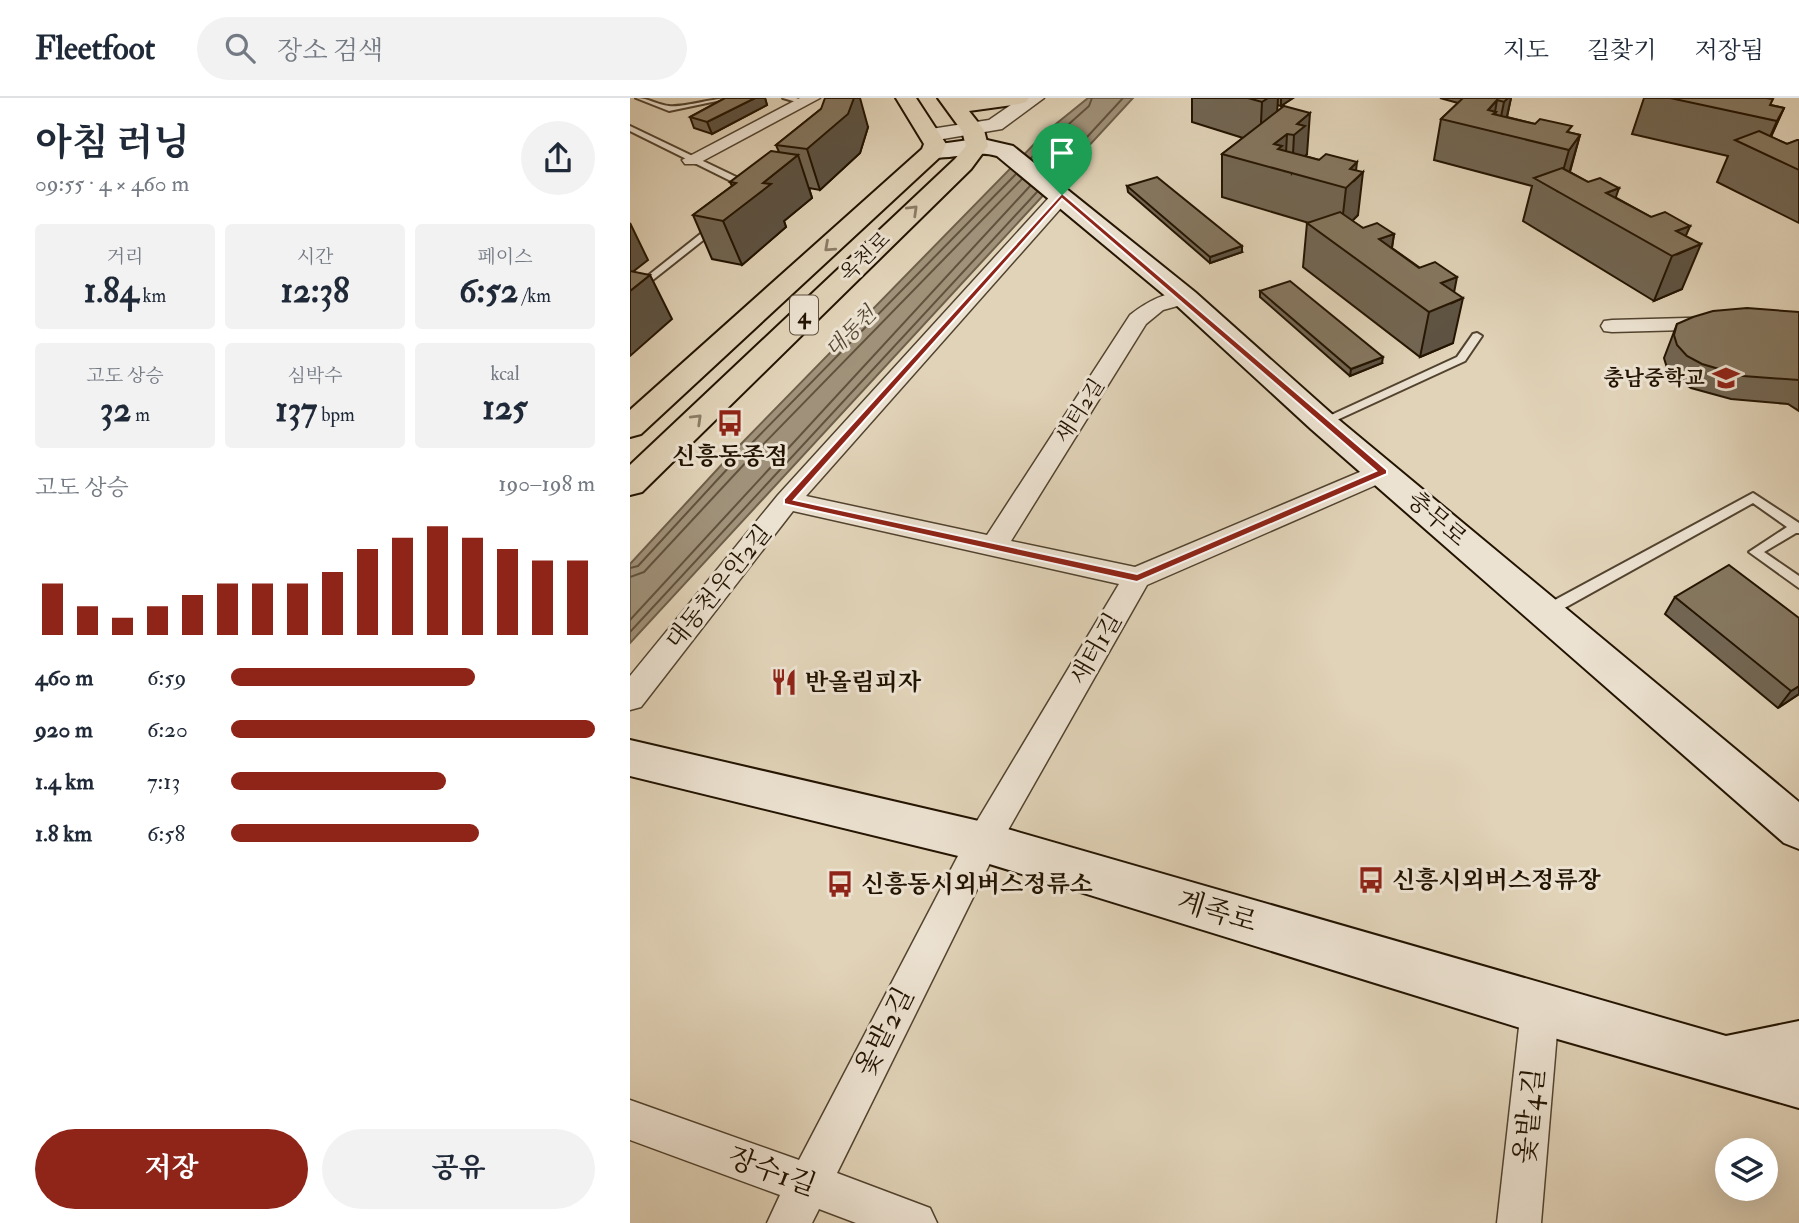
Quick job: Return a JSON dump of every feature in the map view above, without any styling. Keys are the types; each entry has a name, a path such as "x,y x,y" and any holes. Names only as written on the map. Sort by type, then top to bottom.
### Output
{"main road":[{"path":"906,98 932,143"},
{"path":"951,102 1019,98"},
{"path":"932,143 975,138 951,102"},
{"name":"충무로","path":"975,138 1011,156 1185,298 1322,422 1799,829"},
{"name":"옥천로","path":"630,484 963,164 975,138"},
{"path":"630,427 919,166 932,143"},
{"name":"계족로","path":"630,758 983,842 1541,1009 1799,1082"},
{"path":"1724,1061 1799,1046"}],"street":[{"path":"975,138 1034,98"},
{"path":"691,160 801,99"},
{"name":"대동천우안2길","path":"630,698 787,501 1062,195"},
{"name":"새터2길","path":"993,546 1138,320 1156,305 1185,298"},
{"path":"1612,327 1799,321"},
{"path":"787,501 1137,578 1383,472"},
{"name":"새터1길","path":"983,842 1137,578"},
{"name":"옻밭2길","path":"789,1223 983,842"},
{"name":"옻밭4길","path":"1519,1223 1541,1009"},
{"name":"장수1길","path":"630,1120 915,1223"}],"lane":[{"path":"640,98 669,109 727,98"},
{"path":"630,128 691,160 760,191 749,200"},
{"path":"630,295 727,217"},
{"path":"1322,422 1461,359 1477,337"},
{"path":"1545,612 1753,497 1797,528 1755,552 1799,583"}],"water":[{"name":"대동천","path":"1088,98 1133,98 630,643 630,564 737,448 1046,132"}],"building":[{"path":"725,98 755,98 707,122 690,117"},
{"path":"825,98 854,98 848,114 807,149 776,145 821,109"},
{"path":"1248,98 1268,98 1262,102"},
{"path":"1463,98 1508,98 1504,102 1497,100 1488,110 1496,112 1493,114 1535,124 1540,119 1572,126 1567,132 1580,135 1569,150 1441,119"},
{"path":"1670,98 1766,98 1773,99 1770,105 1784,108 1777,121"},
{"path":"1284,106 1310,113 1297,124 1305,126 1294,135 1287,134 1274,144 1282,146 1278,149 1319,160 1326,154 1357,162 1350,169 1363,172 1346,188 1222,154"},
{"path":"1759,131 1787,144 1799,140 1799,170 1735,140"},
{"path":"771,151 798,155 763,183 771,184 723,221 693,215 736,183 730,182"},
{"path":"1562,168 1588,182 1600,178 1619,188 1606,193 1651,217 1665,212 1690,226 1676,231 1701,244 1672,256 1534,178"},
{"path":"1157,177 1242,246 1210,257 1127,186"},
{"path":"1340,212 1363,228 1377,223 1394,234 1379,239 1419,268 1435,262 1457,277 1441,283 1463,298 1429,312 1307,223"},
{"path":"630,271 650,275 630,291"},
{"path":"1290,281 1383,357 1351,369 1260,291"},
{"path":"1747,308 1799,312 1799,380 1743,376 1702,364 1687,356 1677,345 1674,335 1677,324 1713,311"},
{"path":"1729,565 1799,618 1799,686 1791,691 1675,597"}],"place":[{"name":"충남중학교","path":"1726,378"},
{"name":"신흥동종점","path":"730,423"},
{"name":"반올림피자","path":"784,682"},
{"name":"신흥시외버스정류장","path":"1371,880"},
{"name":"신흥동시외버스정류소","path":"840,884"}],"route":[{"path":"1062,195 1185,298 1322,422 1383,472 1137,578 787,501 1062,195"}]}
